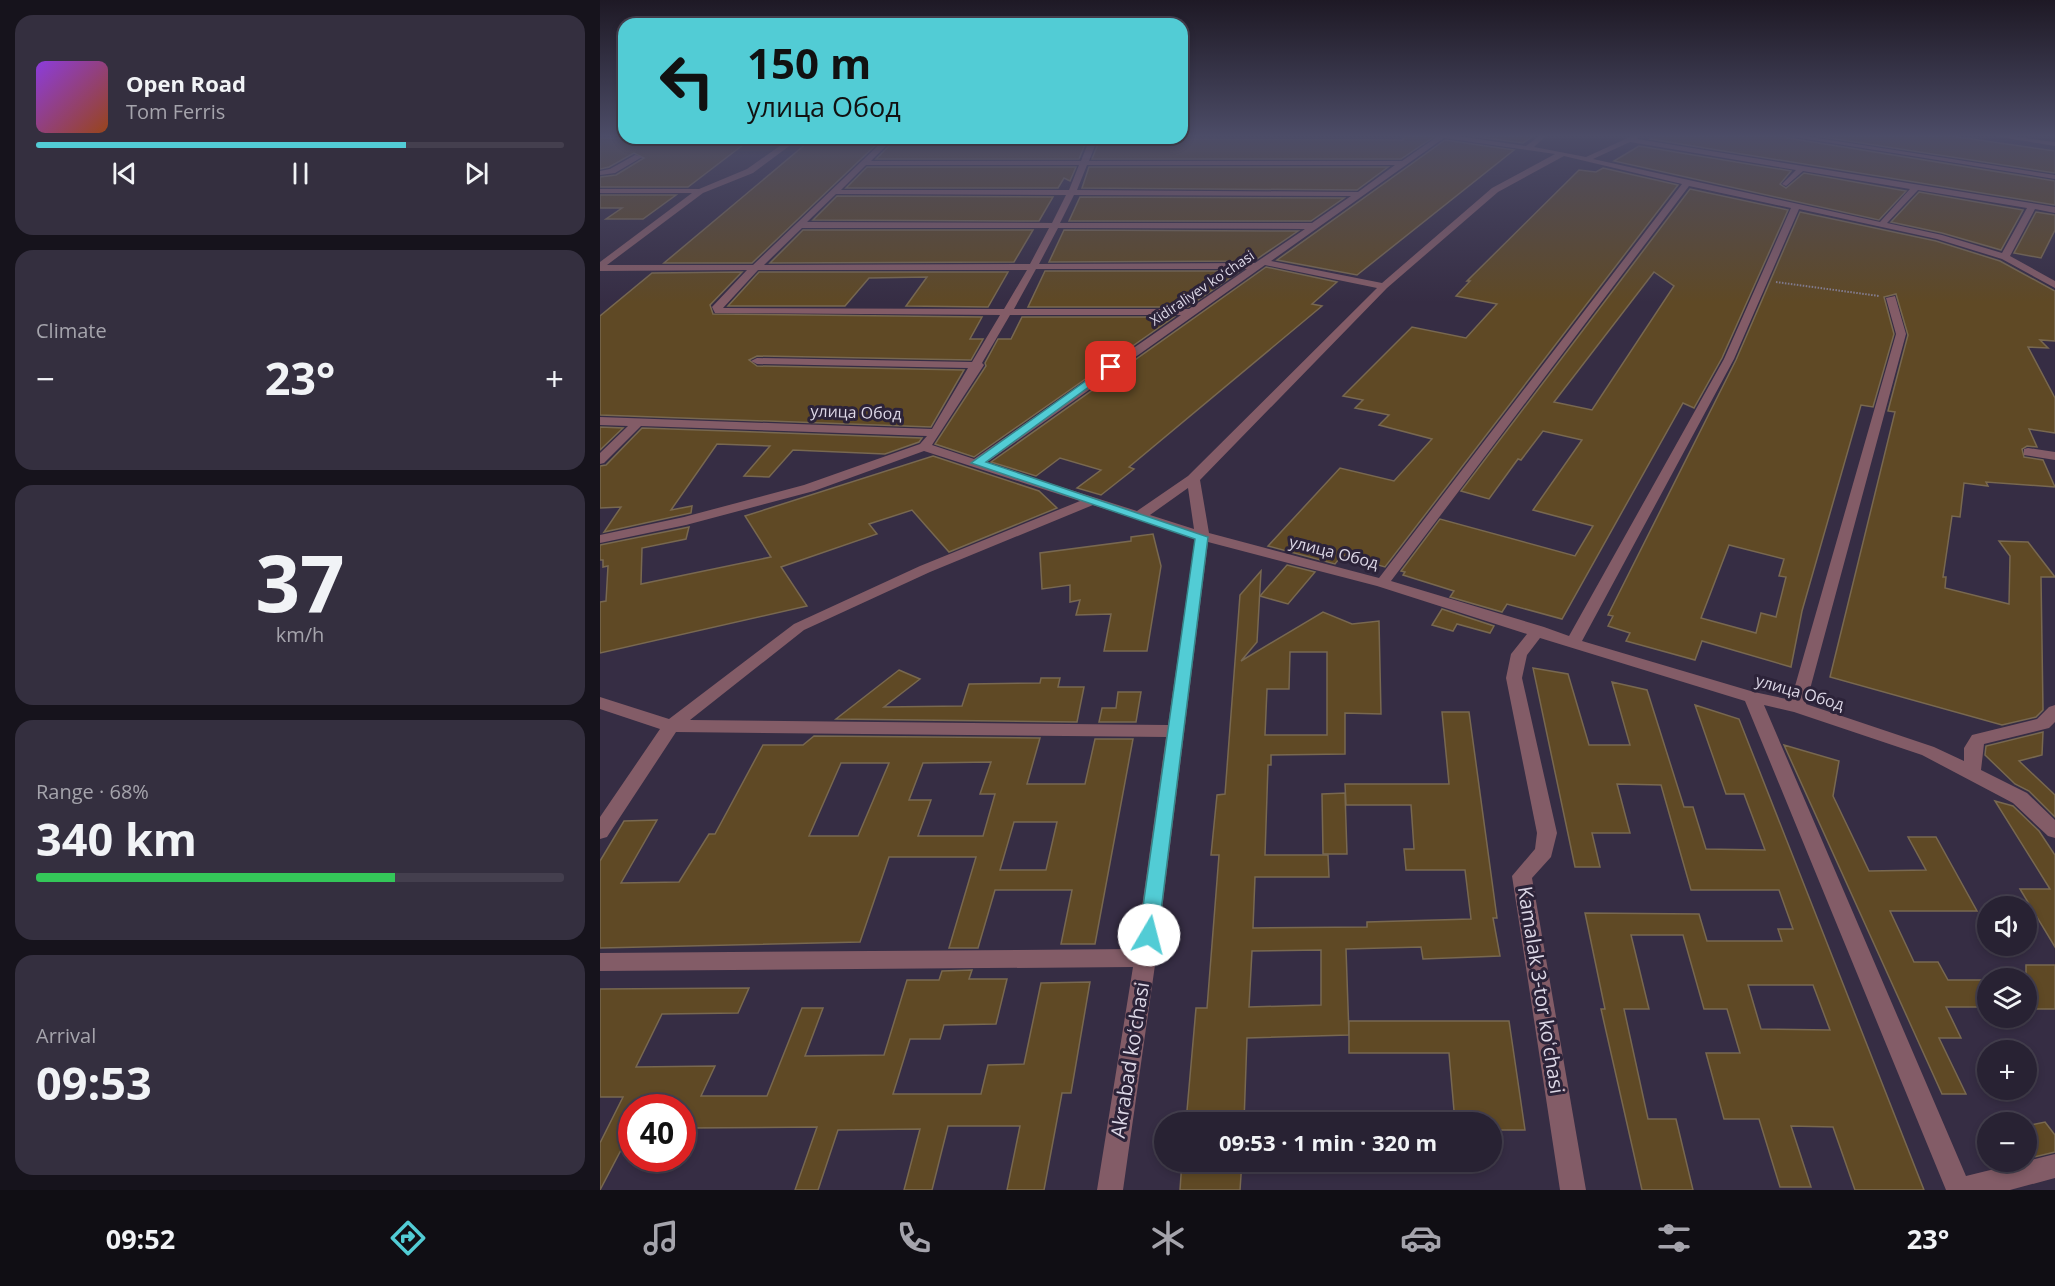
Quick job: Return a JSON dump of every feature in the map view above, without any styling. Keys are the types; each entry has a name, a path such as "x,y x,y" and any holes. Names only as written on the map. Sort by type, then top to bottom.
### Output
{"street":[{"path":"600,266 699,192"},
{"path":"1188,312 719,311 717,307 757,265 834,192 1360,194"},
{"path":"600,539 686,521 809,489 924,447 936,434 978,365 1072,192"},
{"name":"Xidiraliyev koʻchasi","path":"977,463 1188,312 1363,192"},
{"path":"1139,516 1193,479 1384,286 1493,192"},
{"path":"1382,582 1680,192"},
{"path":"1727,192 1883,223 1939,237 2005,258 2055,285"},
{"path":"1883,223 1912,192"},
{"path":"1944,192 2055,210"},
{"path":"1572,643 1729,359 1796,206"},
{"path":"2005,258 2032,206"},
{"path":"800,225 1315,226"},
{"path":"600,266 1261,264 1384,286"},
{"path":"1797,707 1901,334 1891,298"},
{"path":"757,361 978,365"},
{"name":"улица Обод","path":"600,421 936,434"},
{"path":"600,460 638,422"},
{"name":"улица Обод","path":"924,447 1202,537 1382,582 1538,630 1572,643 1752,697 1797,707 1928,751 2020,798 2055,831"},
{"path":"2028,452 2055,456"},
{"name":"Akrabad koʻchasi","path":"1110,1190 1145,958 1202,537 1193,479"},
{"path":"600,832 671,726 799,627 925,569 1092,501"},
{"name":"Kamalak 3-tor koʻchasi","path":"1538,630 1519,654 1514,678 1547,833 1544,852 1522,876 1573,1190"},
{"path":"1752,697 1961,1190 2055,1166"},
{"path":"600,703 671,726 1176,731"},
{"path":"1972,773 1973,748 1978,740 2043,724 2055,711"},
{"path":"600,962 1145,958"}],"path":[{"path":"1764,280 1891,298"}],"building":[{"path":"749,192 827,192 752,263 664,263"},
{"path":"1373,192 1462,192 1357,275 1277,260"},
{"path":"1557,192 1673,192 1385,567 1342,555 1335,564 1268,546 1340,468 1394,481 1432,439 1379,425 1389,415 1355,408 1363,400 1343,396 1412,327 1466,338 1497,304 1456,296 1470,281 1467,281"},
{"path":"1688,192 1702,192 1788,210 1722,358 1694,408 1683,403 1562,619 1507,604 1502,612 1450,597 1454,591 1403,575 1405,572 1401,571 1440,519 1575,556 1593,526 1533,510 1582,440 1543,431 1521,460 1518,459 1489,499 1461,491","holes":["1654,272 1674,286 1592,410 1554,402"]},
{"path":"1751,192 1906,192 1879,220"},
{"path":"1919,192 2023,210 2001,250 1942,233 1891,222"},
{"path":"1972,192 2055,192 2055,205"},
{"path":"600,195 676,195 643,219 606,219 622,208 600,208"},
{"path":"837,196 1053,197 1039,221 813,220"},
{"path":"1080,197 1344,198 1311,221 1069,221"},
{"path":"1800,212 1936,241 2000,261 2055,291 2055,341 2040,340 2048,348 2028,347 2055,398 2055,433 2029,429 2037,447 2027,446 2022,449 2024,457 2043,460 2055,487 1986,482 1988,486 1964,483 1960,517 1952,516 1943,577 1946,577 1945,588 2009,604 2010,556 1999,541 2028,542 2055,577 2041,577 2043,710 2036,717 2002,725 1830,677 1895,412 1888,411 1908,335 1896,294 1884,297 1894,334 1873,407 1861,405 1802,611 1791,667 1702,641 1695,660 1626,641 1630,633 1608,626 1613,616 1608,615 1736,360","holes":["1729,545 1784,559 1779,576 1786,577 1776,617 1761,613 1756,633 1701,618"]},
{"path":"2036,212 2055,215 2055,230 2041,258 2014,253"},
{"path":"803,230 1033,230 1014,262 770,263"},
{"path":"1064,230 1298,231 1254,261 1049,262"},
{"path":"1266,267 1337,282 1312,304 1322,306 1129,467 1134,469 1101,495 1077,488 1101,470 1060,458 1036,476 991,462"},
{"path":"1045,271 1240,271 1188,307 1028,307"},
{"path":"742,272 710,305 713,314 982,317 970,339 983,339 971,360 757,356 749,360 757,366 964,370 931,427 600,415 600,316 652,273"},
{"path":"759,272 1008,272 988,307 906,306 927,277 869,278 845,306 728,306"},
{"path":"1022,317 1174,317 974,457 935,444 986,366 985,363 998,339 1011,339"},
{"path":"600,427 623,428 600,450"},
{"path":"642,428 922,438 919,442 885,454 793,450 769,477 744,476 770,446 717,444 671,510 692,506 691,513 604,532 621,507 600,508 600,466 606,465"},
{"path":"933,456 1039,491 1057,508 949,552 912,510 869,524 877,534 781,567 807,606 600,653 600,602 606,601 608,566 603,567 603,560 600,560 600,545 689,527 686,539 642,548 641,584 771,557 745,516"},
{"path":"1153,534 1161,566 1147,651 1104,651 1111,614 1076,615 1080,600 1070,602 1070,585 1042,589 1040,553 1131,541 1131,537"},
{"path":"1287,565 1315,572 1288,604 1260,596"},
{"path":"1261,571 1257,642 1241,661 1323,612 1352,624 1379,621 1381,714 1345,713 1345,754 1271,755 1271,765 1268,765 1265,855 1328,855 1329,877 1255,877 1253,928 1367,927 1367,922 1471,919 1465,870 1406,870 1404,849 1414,849 1411,805 1346,805 1345,784 1449,784 1442,712 1469,712 1497,918 1493,918 1500,956 1423,959 1421,947 1346,949 1349,1035 1247,1038 1244,1112 1187,1112 1196,1008 1207,1008 1219,855 1211,855 1217,795 1225,794 1240,595","holes":["1290,652 1327,652 1327,735 1265,735 1267,689 1289,689","1321,950 1321,1005 1249,1007 1252,951"]},
{"path":"1442,609 1494,626 1490,633 1457,624 1453,631 1432,625"},
{"path":"1533,668 1568,674 1589,745 1630,745 1612,682 1647,690 1684,807 1693,807 1706,849 1765,850 1744,794 1726,794 1695,705 1739,719 1924,1190 1855,1190 1833,1127 1791,1126 1811,1187 1780,1187 1759,1119 1724,1119 1706,1053 1740,1053 1727,1009 1704,1009 1683,935 1631,935 1649,1009 1624,1009 1648,1119 1676,1119 1693,1190 1642,1190 1601,1009 1605,1009 1585,913 1699,914 1707,941 1782,941 1778,929 1793,929 1779,890 1691,890 1661,785 1617,784 1630,833 1592,833 1600,867 1575,867","holes":["1748,985 1813,985 1830,1030 1761,1029"]},
{"path":"899,670 920,679 884,707 962,706 969,684 1040,683 1041,678 1060,678 1058,687 1084,687 1077,722 836,719"},
{"path":"1118,692 1141,692 1136,722 1099,722 1102,708 1116,708"},
{"path":"2043,732 2042,755 2019,761 2055,795 2055,817 2029,791 2015,784 1985,755 1986,746"},
{"path":"814,736 1040,738 1027,784 1085,784 1095,739 1133,739 1095,944 1061,944 1072,890 995,890 978,948 949,948 976,857 889,857 860,942 600,948 600,861 624,821 657,820 621,883 679,882 709,834 715,834 763,745 803,745","holes":["991,762 980,794 995,794 983,836 918,836 931,800 909,800 923,763","841,763 889,763 858,836 809,836","1014,822 1057,822 1046,870 1000,870"]},
{"path":"1784,745 1839,761 1833,796 1869,871 1926,870 1908,837 1936,837 1977,911 1890,911 1914,962 1938,962 1948,980 1977,980 1977,1007 1946,1007 1961,1038 1939,1038 1966,1094 1942,1094"},
{"path":"1345,793 1347,854 1323,854 1322,794"},
{"path":"1995,801 2013,806 2039,831 2055,855 2055,947 2037,917 2037,896 2024,896 2020,889 2050,889"},
{"path":"2026,965 2055,965 2055,1009 2037,1009 2037,968 2026,968"},
{"path":"972,970 969,979 1007,979 996,1024 944,1025 940,1039 910,1039 893,1094 981,1094 988,1065 1024,1064 1041,983 1090,982 1071,1093 1062,1093 1044,1190 1007,1190 1020,1126 948,1126 932,1190 904,1190 920,1129 838,1130 818,1190 795,1190 817,1127 696,1128 696,1094 618,1094 618,1097 600,1097 600,989 749,988 738,1013 662,1014 636,1067 715,1066 701,1096 767,1096 802,1008 823,1008 805,1056 884,1055 907,980 939,980 942,971"},
{"path":"1349,1021 1509,1021 1525,1130 1502,1130 1502,1112 1454,1112 1449,1053 1349,1053"},
{"path":"618,1107 618,1156 600,1190 600,1143"},
{"path":"2045,1122 2055,1135 2055,1152 2037,1156 2037,1124"},
{"path":"1181,1172 1241,1172 1240,1190 1180,1190"}],"route":[{"path":"1111,367 977,463 1202,537 1149,935"}]}
